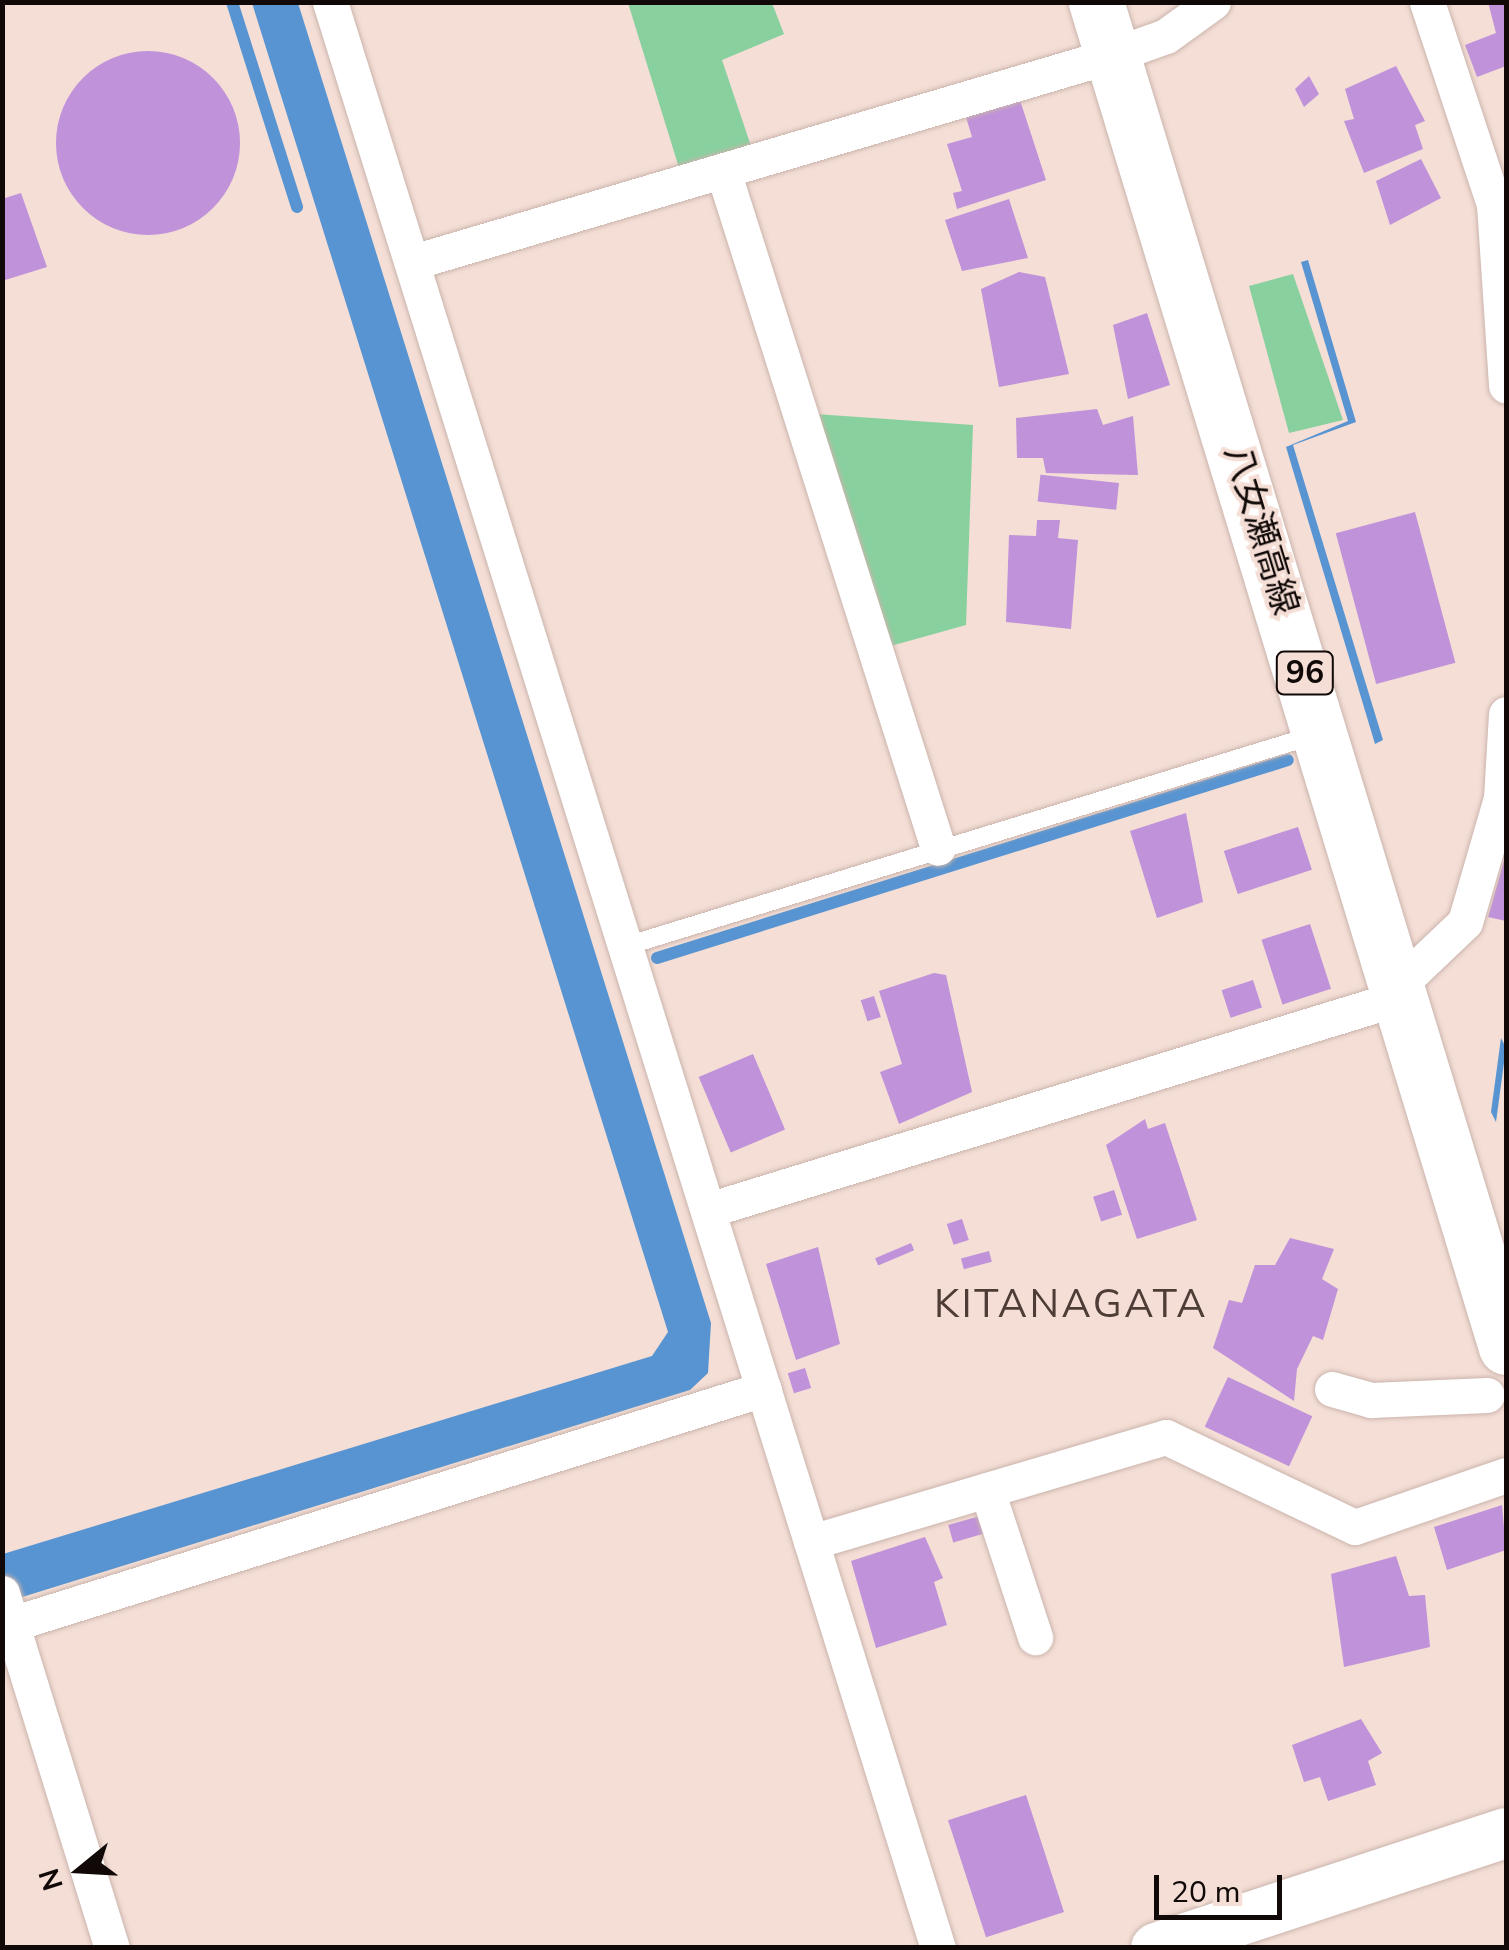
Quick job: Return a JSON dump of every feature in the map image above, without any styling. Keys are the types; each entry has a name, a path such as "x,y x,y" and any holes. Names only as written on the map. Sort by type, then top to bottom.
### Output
{"main road":[{"name":"八女瀬高線","path":"1096,2 1483,1237 1496,1371"}],"street":[{"path":"330,2 938,1948"},
{"path":"413,262 1113,55 1166,36 1212,2"},
{"path":"1428,2 1494,204 1506,386"},
{"path":"723,170 938,848"},
{"path":"708,1210 1404,989 1464,922 1500,823 1506,714"},
{"path":"1332,1388 1371,1400 1496,1371"},
{"path":"112,1948 6,1615 764,1388"},
{"path":"812,1542 1166,1437 1355,1526 1506,1475"},
{"path":"987,1490 1035,1638"},
{"path":"1156,1948 1506,1833"}],"lane":[{"path":"626,946 1298,740"}],"green space":[{"path":"628,3 772,3 784,34 722,60 752,149 680,171"},
{"path":"1293,274 1343,420 1289,433 1249,286"},
{"path":"801,413 973,425 966,625 880,649"}],"water":[{"path":"252,3 298,3 711,1323 708,1373 690,1390 3,1603 3,1554 652,1356 668,1332"},
{"path":"1308,260 1356,422 1293,445 1383,740 1375,744 1286,447 1348,421 1301,262"},
{"path":"1501,1038 1506,1048 1496,1122 1491,1112"}],"building":[{"path":"1488,2 1506,2 1506,66 1477,77 1465,45 1496,33"},
{"path":"148,51 183,58 213,78 233,108 240,143 233,178 213,208 183,228 148,235 113,228 83,208 63,178 56,143 63,108 83,78 113,58"},
{"path":"1396,66 1425,121 1415,125 1423,149 1364,173 1344,121 1354,119 1345,89"},
{"path":"1309,76 1319,94 1304,107 1295,89"},
{"path":"1019,97 1046,180 957,209 953,193 962,191 947,144 972,137 965,114"},
{"path":"1421,159 1441,198 1390,225 1376,181"},
{"path":"21,193 47,267 2,281 2,199"},
{"path":"1009,199 1028,258 962,271 945,220"},
{"path":"1019,272 1045,277 1069,374 999,387 981,289"},
{"path":"1147,313 1170,385 1128,399 1113,325"},
{"path":"1097,409 1103,425 1133,416 1138,475 1046,473 1043,458 1017,458 1016,418"},
{"path":"1040,475 1119,483 1116,510 1038,502"},
{"path":"1415,512 1455,663 1376,684 1336,533"},
{"path":"1037,520 1060,520 1058,538 1078,540 1071,629 1006,622 1009,535 1036,536"},
{"path":"1186,813 1203,902 1157,918 1130,831"},
{"path":"1298,827 1312,870 1238,894 1224,851"},
{"path":"1506,857 1506,921 1488,917"},
{"path":"1310,924 1331,989 1283,1004 1261,940"},
{"path":"934,973 946,975 972,1092 899,1124 880,1072 902,1064 879,991"},
{"path":"1253,980 1262,1008 1231,1018 1222,990"},
{"path":"874,996 881,1017 867,1021 861,1000"},
{"path":"753,1054 785,1129 731,1153 699,1077"},
{"path":"1145,1119 1148,1129 1165,1123 1197,1220 1137,1239 1106,1145"},
{"path":"1114,1190 1122,1215 1101,1222 1093,1197"},
{"path":"962,1219 969,1240 954,1245 947,1224"},
{"path":"1290,1238 1334,1249 1322,1279 1338,1289 1323,1340 1313,1336 1297,1369 1294,1401 1213,1348 1229,1300 1242,1303 1255,1265 1275,1265"},
{"path":"911,1243 914,1250 878,1266 875,1258"},
{"path":"818,1247 840,1344 796,1360 766,1264"},
{"path":"989,1251 992,1262 964,1269 961,1259"},
{"path":"805,1368 811,1388 794,1393 788,1373"},
{"path":"1228,1377 1312,1416 1289,1466 1205,1427"},
{"path":"1502,1505 1506,1550 1447,1570 1434,1527"},
{"path":"980,1516 985,1533 953,1542 948,1525"},
{"path":"925,1537 943,1578 934,1582 947,1625 876,1648 851,1561"},
{"path":"1396,1556 1409,1596 1425,1595 1430,1647 1344,1667 1331,1574"},
{"path":"1361,1719 1382,1753 1368,1761 1376,1785 1328,1801 1320,1777 1304,1782 1292,1745"},
{"path":"1026,1795 1064,1912 986,1937 948,1820"}],"waterway":[{"path":"232,2 297,207"},
{"path":"657,958 1288,760"}],"district":[{"name":"KITANAGATA","path":"1071,1304"}]}
